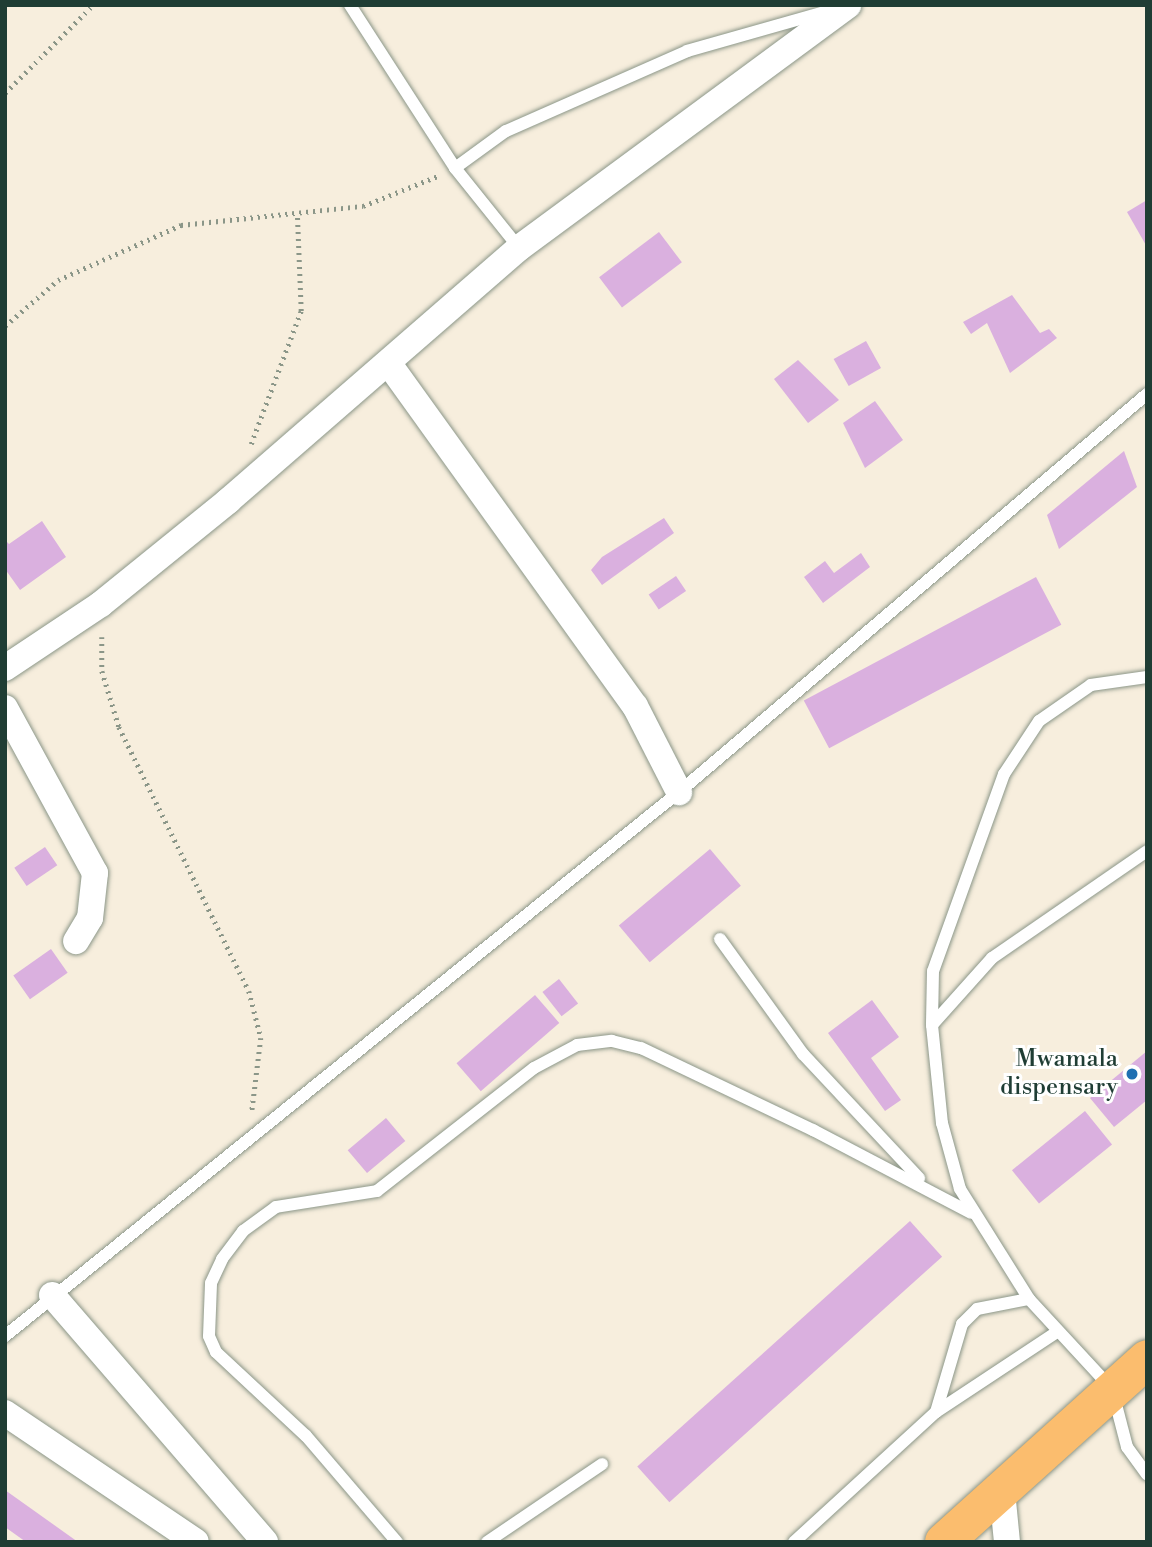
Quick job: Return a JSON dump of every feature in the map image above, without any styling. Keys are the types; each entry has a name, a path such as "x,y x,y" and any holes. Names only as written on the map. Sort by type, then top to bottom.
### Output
{"highway":[{"path":"944,1542 1147,1359"}],"street":[{"path":"5,668 101,604 389,364 519,248 834,8"},
{"path":"389,364 635,706 679,792"},
{"path":"5,708 95,873 90,918 76,941"},
{"path":"52,1295 265,1542"},
{"path":"5,1413 196,1542"},
{"path":"1002,1491 1007,1542"}],"lane":[{"path":"350,5 455,168 519,248"},
{"path":"455,168 506,131 687,51 834,8"},
{"path":"5,1336 52,1295 679,792 1147,394"},
{"path":"1147,677 1091,685 1039,721 1004,775 933,971 932,1025 942,1123 971,1213 1029,1299 1112,1389 1127,1447 1147,1475"},
{"path":"932,1025 992,958 1147,852"},
{"path":"720,939 803,1054 926,1186"},
{"path":"397,1542 306,1436 216,1352 209,1336 216,1270 256,1219 287,1203 385,1187 534,1068 578,1045 603,1042 641,1048 926,1186 971,1213"},
{"path":"936,1412 962,1324 977,1309 1029,1299"},
{"path":"794,1542 936,1412 1057,1332"},
{"path":"487,1542 602,1464"}],"path":[{"path":"5,93 93,5"},
{"path":"5,326 58,281 181,225 363,206 455,168"},
{"path":"247,454 301,311 297,213"},
{"path":"101,604 102,671 119,727 248,991 261,1038 249,1136"}],"building":[{"path":"1147,200 1147,247 1127,212"},
{"path":"659,232 682,262 622,307 599,277"},
{"path":"1012,295 1040,333 1049,329 1057,338 1010,373 987,323 971,334 963,322"},
{"path":"866,341 881,368 849,386 834,359"},
{"path":"798,360 839,400 808,423 774,379"},
{"path":"875,401 903,440 865,468 843,423"},
{"path":"1124,451 1137,487 1059,549 1047,515"},
{"path":"664,518 674,533 602,585 591,570 602,557"},
{"path":"42,521 66,557 20,590 5,569 5,540 9,544"},
{"path":"861,553 870,567 823,603 804,577 825,561 834,573"},
{"path":"676,576 686,591 659,609 649,594"},
{"path":"1036,577 1061,625 829,748 804,700"},
{"path":"45,847 57,865 27,886 14,868"},
{"path":"710,849 741,886 650,962 619,925"},
{"path":"51,949 68,973 30,999 13,975"},
{"path":"559,979 578,1003 562,1016 542,992"},
{"path":"535,995 559,1023 481,1091 457,1063"},
{"path":"872,1000 899,1037 871,1058 901,1100 885,1111 828,1033"},
{"name":"Mwamala dispensary","path":"1147,1051 1147,1100 1114,1127 1090,1098"},
{"path":"1085,1111 1112,1144 1039,1204 1012,1170"},
{"path":"386,1118 405,1141 367,1173 348,1150"},
{"path":"910,1221 942,1257 669,1502 637,1467"},
{"path":"5,1490 78,1542 26,1542 5,1527"}],"place":[{"name":"Mwamala dispensary","path":"1132,1074"}]}
